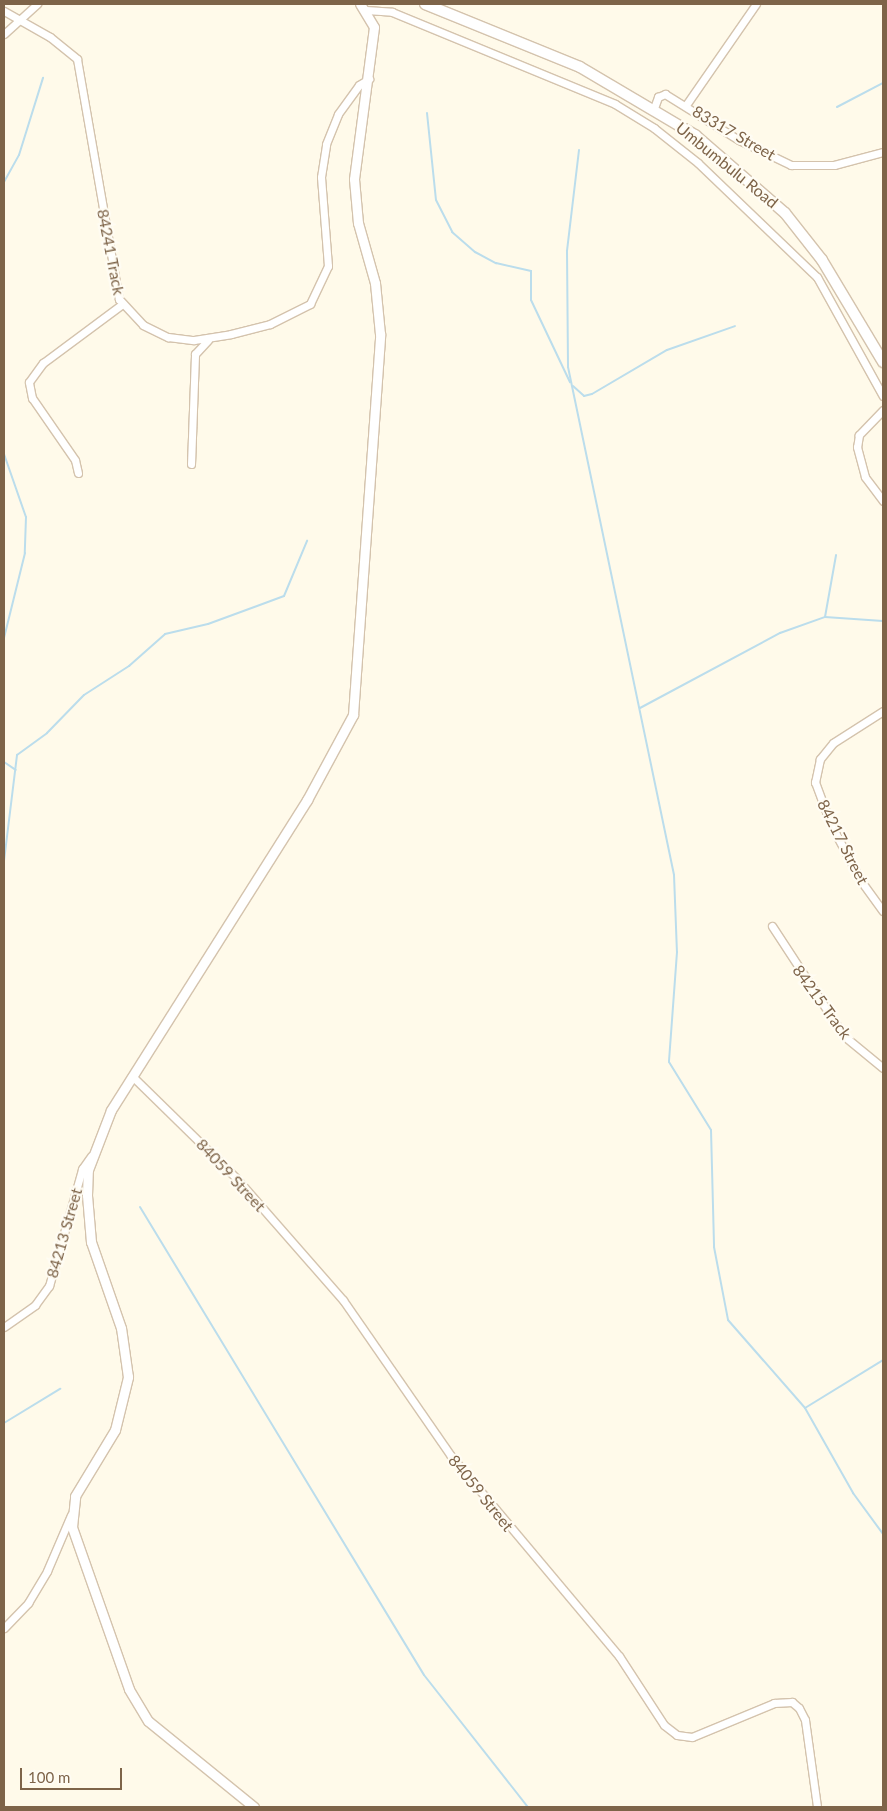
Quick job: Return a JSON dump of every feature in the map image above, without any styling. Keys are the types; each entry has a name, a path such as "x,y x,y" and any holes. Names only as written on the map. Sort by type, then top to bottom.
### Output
{"main road":[{"name":"Umbumbulu Road","path":"425,4 580,67 654,108 702,141 785,213 828,270 883,362"}],"street":[{"path":"4,34 22,20 37,4"},
{"path":"686,105 756,4"},
{"path":"4,1628 28,1603 47,1571 71,1515 75,1496 115,1430 128,1377 121,1328 91,1242 87,1194 94,1152 132,1076 306,800 353,715 360,576 372,493 380,378 379,305 358,223 354,179 369,79 374,27 363,7"},
{"path":"363,7 392,12 615,104 654,128 698,163 817,277 883,396"},
{"name":"84241 Track","path":"4,11 68,49 81,69 122,305 143,325 168,337 212,338 270,324 296,313 310,304 318,291 328,266 321,177 326,144 338,114 359,85 369,79"},
{"name":"83317 Street","path":"654,108 658,97 665,94 686,105 739,140 791,165 834,165 883,152"},
{"path":"654,128 664,115"},
{"path":"817,277 828,270"},
{"path":"78,473 75,460 39,412 29,382 43,363 122,305"},
{"path":"191,464 195,354 212,338"},
{"path":"883,410 859,434 857,447 865,477 883,501"},
{"name":"84217 Street","path":"883,711 833,743 820,759 814,782 831,826 861,880 883,911"},
{"name":"84215 Track","path":"772,926 844,1036 883,1068"},
{"name":"84059 Street","path":"132,1076 236,1178 343,1300 451,1456 619,1656 664,1725 677,1735 692,1737 774,1704 792,1702 800,1708 804,1720 817,1807"},
{"name":"84213 Street","path":"4,1328 35,1305 49,1286 82,1169 94,1152"},
{"path":"71,1515 77,1545 126,1682 148,1721 254,1807"}],"waterway":[{"path":"4,182 19,155 43,78"},
{"path":"837,107 883,83"},
{"path":"427,113 436,200 452,232 475,252 496,263 531,271 531,300 570,382"},
{"path":"579,150 567,251 568,367 674,875 677,952 669,1062 711,1130 714,1247 728,1320 805,1408 853,1493 883,1534"},
{"path":"573,386 584,396 592,394 667,350 735,326"},
{"path":"4,454 26,517 25,553 4,638"},
{"path":"4,861 17,755 47,733 84,695 129,666 165,634 208,624 284,596 307,541"},
{"path":"825,617 836,555"},
{"path":"640,708 780,633 825,617 883,621"},
{"path":"4,762 16,770"},
{"path":"140,1207 424,1675 528,1807"},
{"path":"805,1408 883,1360"},
{"path":"4,1423 60,1389"}]}
